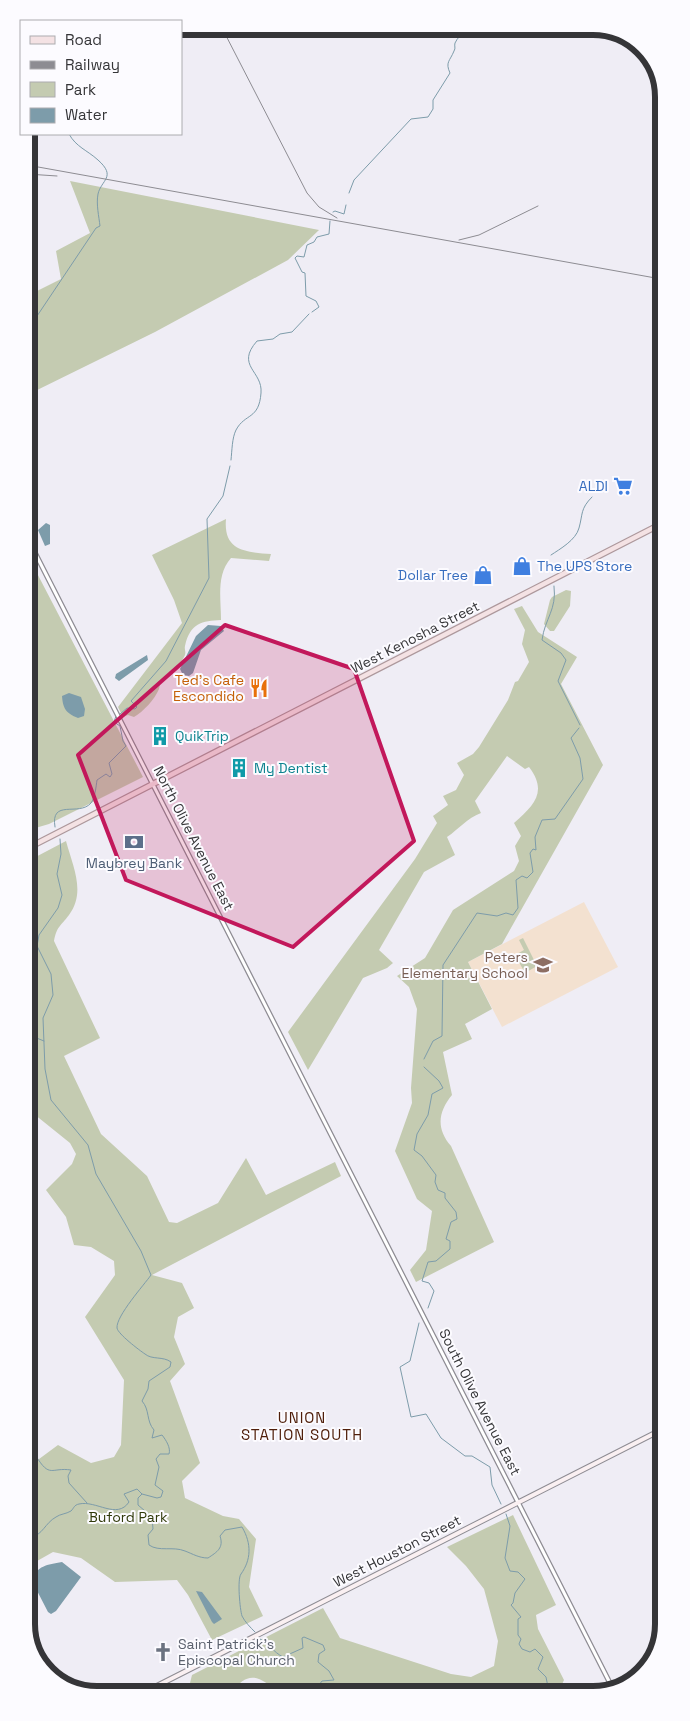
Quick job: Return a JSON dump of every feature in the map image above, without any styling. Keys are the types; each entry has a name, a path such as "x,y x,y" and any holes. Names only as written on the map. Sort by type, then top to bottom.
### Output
{"main road":[{"name":"West Kenosha Street","path":"35,844 655,527"},
{"name":"West Houston Street","path":"157,1686 655,1433"}],"street":[{"name":"North Olive Avenue East","path":"35,553 326,1123"},
{"name":"South Olive Avenue East","path":"326,1123 610,1683"}],"highlighted area":[{"path":"225,625 354,669 414,841 293,947 126,880 78,755"}],"shaded area":[{"name":"Peters Elementary School","path":"584,902 618,967 502,1027 468,962"}],"green space":[{"path":"70,181 319,230 288,260 155,332 35,391 35,292 61,279 56,251 90,233"},
{"path":"226,519 228,538 233,544 245,551 271,554 269,561 231,558 226,565 221,579 221,620 208,621 194,628 187,638 184,657 163,678 152,701 134,717 128,715 123,717 118,707 182,623 174,600 152,555"},
{"path":"35,569 143,777 49,824 35,828"},
{"path":"566,590 571,591 570,606 554,631 550,631 544,624 550,600"},
{"path":"522,606 538,632 577,657 561,684 603,765 502,944 468,962 492,1009 465,1024 472,1039 443,1052 452,1095 444,1108 441,1127 494,1242 416,1282 410,1270 426,1250 432,1211 417,1199 395,1151 412,1103 411,1088 417,1009 409,987 397,976 425,958 453,910 514,871 519,861 515,846 521,836 514,823 533,804 538,791 535,776 529,767 525,769 507,756 475,801 481,813 467,821 447,837 455,855 424,872 379,950 393,963 387,968 363,978 308,1070 288,1032 415,859 437,823 433,816 448,805 443,796 456,790 464,775 457,763 473,754 479,747 508,700 515,682 518,681 529,662 522,644 525,630 514,609"},
{"name":"Buford Park","path":"66,841 75,870 77,897 69,915 58,929 54,941 100,1038 64,1056 101,1134 147,1176 169,1222 177,1223 218,1203 246,1158 266,1195 335,1162 341,1176 152,1275 182,1283 194,1308 178,1317 174,1337 185,1364 170,1381 200,1463 182,1481 185,1498 223,1516 239,1519 256,1539 249,1587 263,1616 212,1640 188,1595 177,1580 115,1582 81,1558 53,1552 35,1562 35,1462 58,1445 91,1463 114,1457 121,1445 124,1380 85,1317 115,1275 114,1261 91,1247 74,1245 66,1217 46,1190 72,1164 76,1154 70,1143 35,1115 35,857"},
{"path":"523,938 537,966 525,973 515,955 524,950 519,940"},
{"path":"513,1515 556,1605 536,1615 538,1629 564,1680 561,1686 271,1686 260,1679 254,1678 248,1678 237,1686 192,1686 190,1683 192,1675 323,1608 340,1638 451,1674 471,1677 494,1666 498,1641 484,1589 466,1566 447,1547"}],"water":[{"path":"46,523 50,525 50,544 45,546 38,530"},
{"path":"208,625 221,626 224,631 201,650 193,673 189,676 183,675 180,669 196,636"},
{"path":"147,655 148,660 119,681 115,678 116,674"},
{"path":"69,693 81,697 85,709 84,716 78,718 66,710 62,696"},
{"path":"62,1562 81,1577 56,1611 51,1614 48,1612 35,1587 35,1575 47,1565"},
{"path":"196,1591 202,1592 222,1619 214,1624 212,1622"}],"waterway":[{"path":"349,193 354,180 411,119 428,117 433,109 433,100 450,73 448,64 455,50 455,43 462,35"},
{"path":"35,319 96,228 100,226 97,198 106,178 106,171 98,160 78,145 70,135"},
{"path":"333,212 344,214 346,205"},
{"path":"312,312 319,307 316,301 306,296 305,273 302,272 295,258 297,256 304,257 307,245 314,242 317,237 329,234 330,221"},
{"path":"231,460 236,430 243,421 255,412 260,402 261,385 249,363 251,350 257,341 273,339 280,334 292,332 309,314"},
{"path":"120,714 127,708 135,709 137,707 131,701 166,661 209,578 207,519 223,496 230,466"},
{"path":"551,555 575,536 584,508 592,497"},
{"path":"554,586 554,601 542,640 561,653 566,660 558,681 580,725"},
{"path":"55,827 57,813 61,810 86,807 91,803 97,780 106,774 110,777 112,774 109,763 126,746 120,726 114,722 116,716"},
{"path":"424,1059 433,1041 442,1036 443,965 477,913 497,916 506,913 513,915 518,908 516,880 522,876 527,878 533,872 530,853 533,849 536,850 535,837 542,820 555,819 583,779 580,758 571,738 579,728"},
{"path":"60,839 61,854 57,874 62,895 58,908 39,935 37,946 51,974 53,995 43,1018 45,1069 51,1100 88,1145 96,1174 141,1251 151,1275 125,1309 118,1323 118,1331 148,1356 171,1362 170,1367 149,1381 148,1389 142,1401 154,1430 152,1438 162,1435 169,1449 169,1454 160,1454 156,1459 159,1467 155,1485 163,1491 161,1497 157,1498 142,1494"},
{"path":"35,1037 44,1041"},
{"path":"424,1067 439,1081 443,1088 432,1094 428,1115 417,1134 414,1150 422,1156 436,1175 435,1182 438,1190 445,1193 445,1198 456,1212 457,1219 451,1222 446,1239 450,1241 450,1249 436,1261 428,1262 422,1281 429,1283 434,1291 428,1308"},
{"path":"419,1323 410,1361 400,1367 411,1417 426,1414 441,1438 465,1456 472,1456 490,1467 492,1485 501,1504"},
{"path":"36,1456 48,1470 71,1470 68,1476 69,1483 87,1503"},
{"path":"35,1536 52,1520 71,1511 77,1504 119,1509 129,1502 124,1494 137,1489 142,1494 138,1498 138,1505 152,1517 153,1529 148,1535 149,1545 153,1547 176,1549 208,1558 219,1549 221,1544 220,1536 225,1530 242,1527 249,1546 249,1552 247,1563 240,1577 240,1608 243,1618 255,1632"},
{"path":"506,1514 510,1526 505,1558 510,1571 518,1572 525,1579 515,1593 511,1605 521,1617 518,1619 518,1635 521,1639 519,1644 522,1649 530,1652 535,1649 543,1657 538,1669 546,1677 548,1686"},
{"path":"260,1639 283,1657 303,1648 302,1638 304,1637 323,1645 325,1650 319,1654 318,1662 329,1671 334,1680 322,1681 319,1686"}],"railway":[{"path":"226,35 307,193 319,207 337,218"},
{"path":"35,166 655,278"},
{"path":"35,175 57,176"},
{"path":"459,240 479,235 538,206"}],"place":[{"name":"ALDI","path":"623,486"},
{"name":"The UPS Store","path":"522,566"},
{"name":"Dollar Tree","path":"483,575"},
{"name":"Ted's Cafe Escondido","path":"259,688"},
{"name":"QuikTrip","path":"160,736"},
{"name":"My Dentist","path":"239,768"},
{"name":"Maybrey Bank","path":"134,842"},
{"name":"Peters Elementary School","path":"543,965"},
{"name":"Saint Patrick's Episcopal Church","path":"163,1652"}],"district":[{"name":"UNION STATION SOUTH","path":"302,1426"}]}
